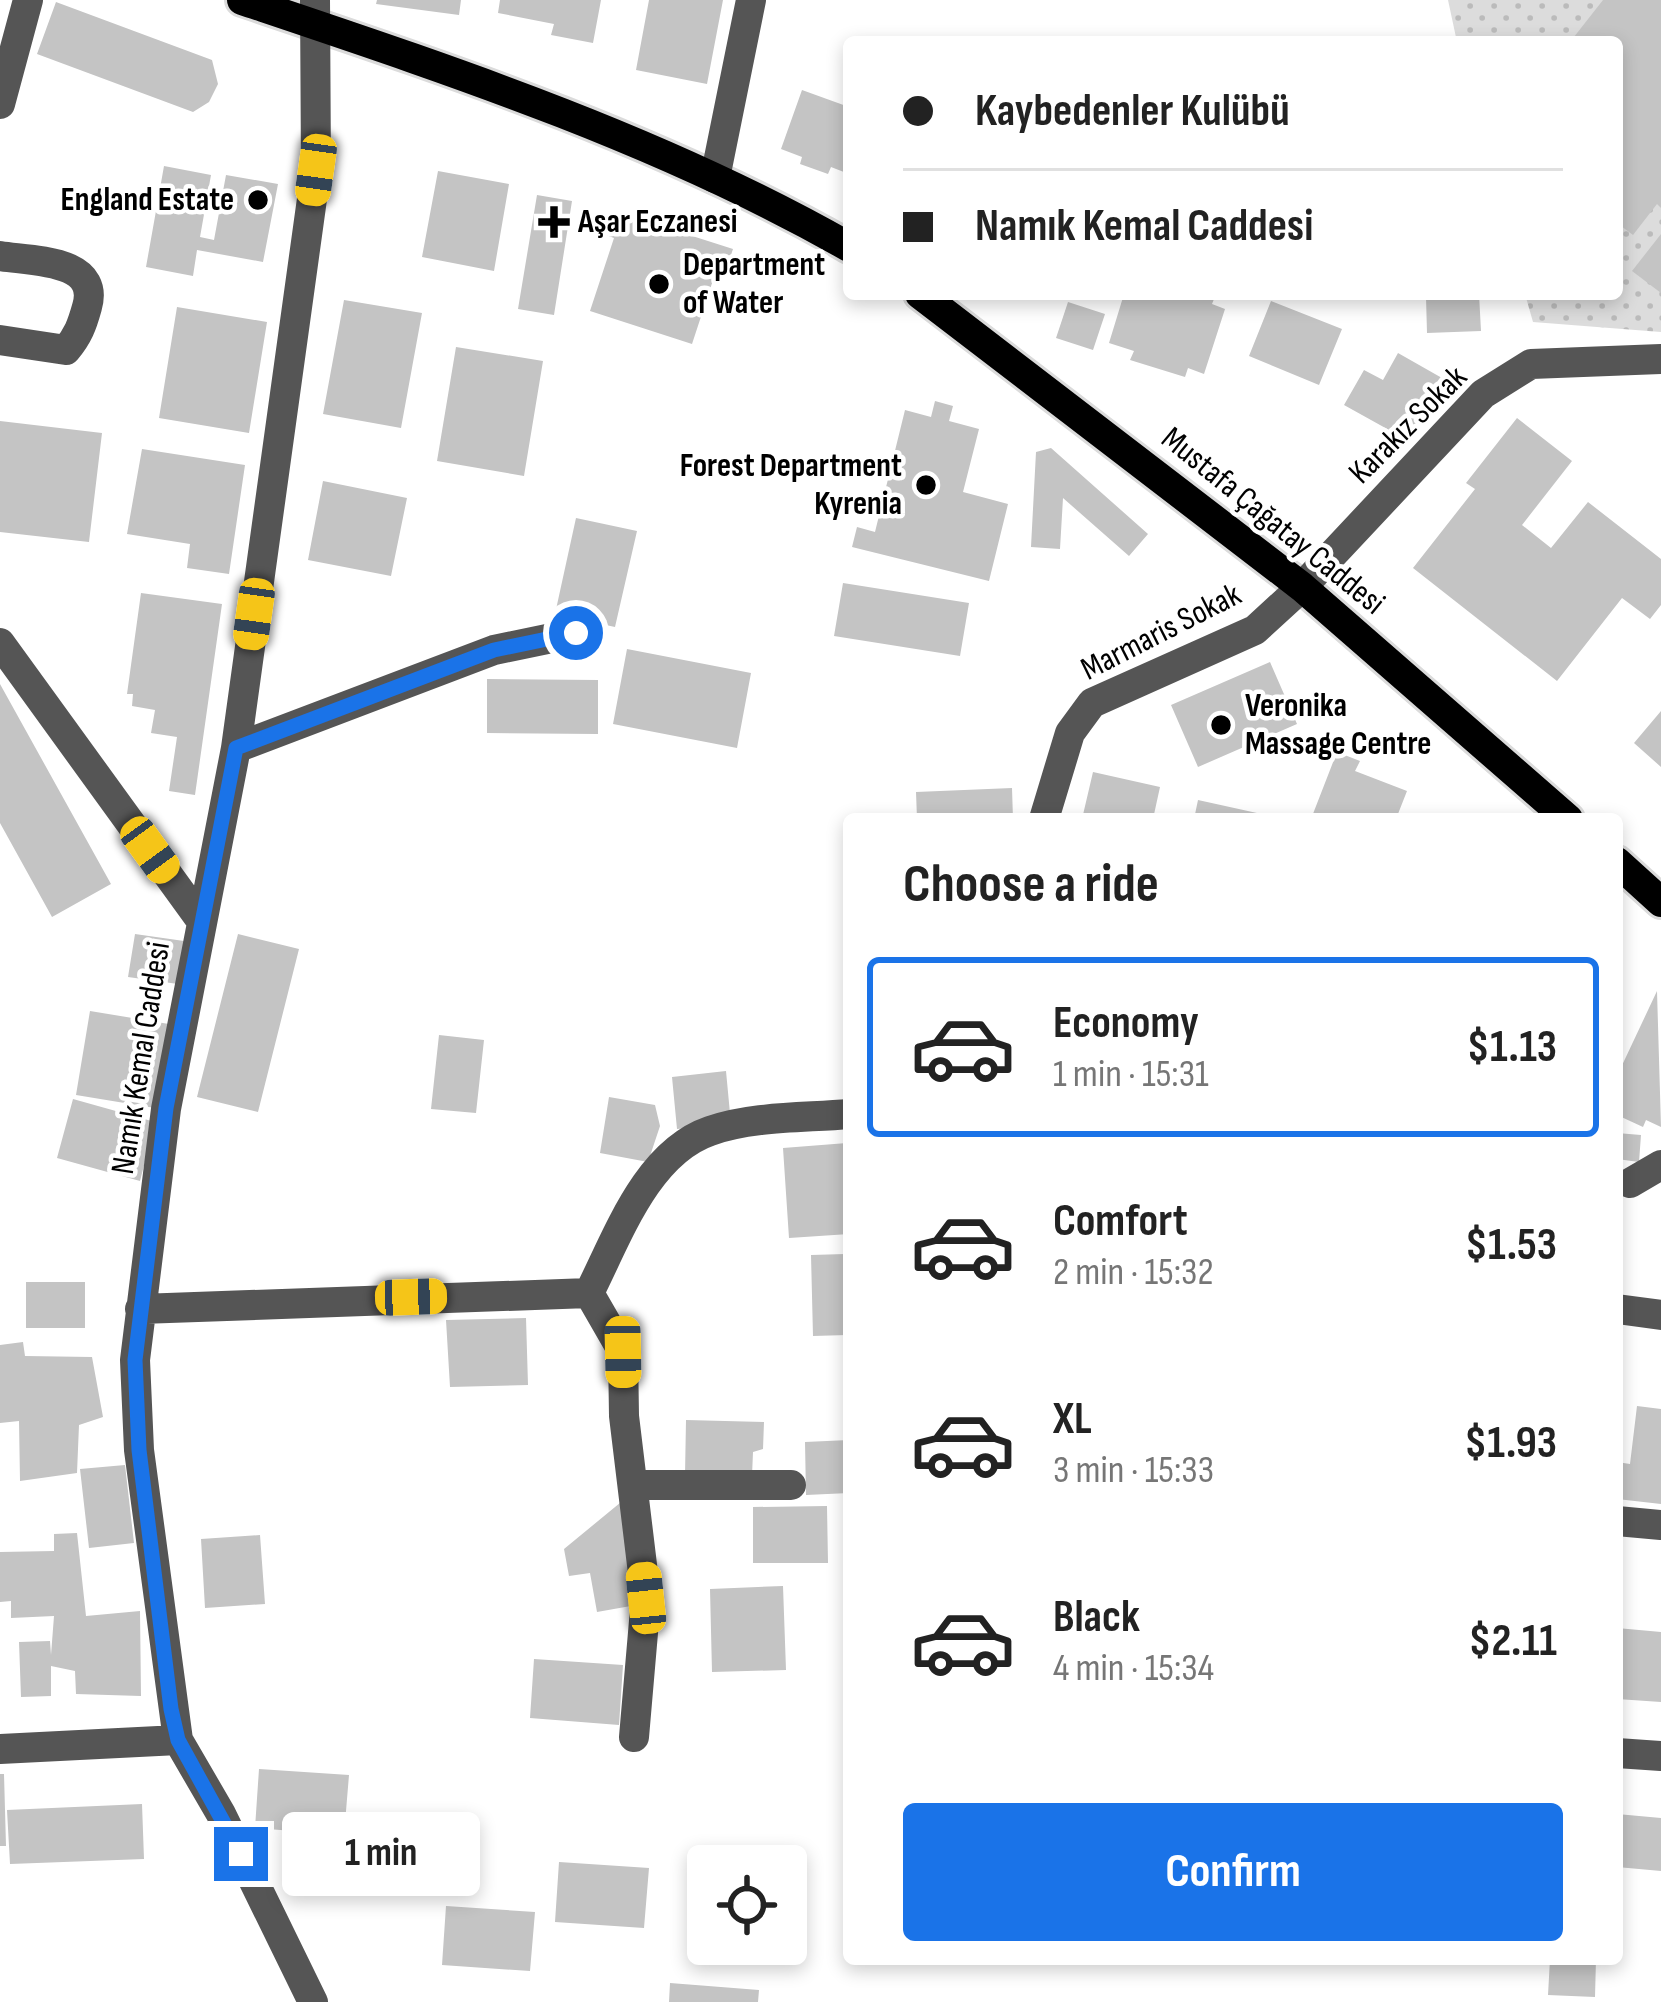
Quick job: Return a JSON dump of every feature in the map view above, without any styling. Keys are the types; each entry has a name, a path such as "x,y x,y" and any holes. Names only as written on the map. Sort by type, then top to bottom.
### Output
{"main road":[{"path":"242,0 315,12 715,178 843,244"},
{"name":"Mustafa Çağatay Caddesi","path":"928,300 1302,587 1561,813"},
{"path":"1623,867 1661,902"}],"street":[{"path":"0,104 28,0"},
{"path":"715,178 751,0"},
{"name":"Namık Kemal Caddesi","path":"314,2002 221,1814 178,1740 139,1450 135,1360 166,1108 236,748 316,170 315,12"},
{"path":"0,256 71,268 85,278 90,296 78,337 65,350 0,340"},
{"name":"Karakız Sokak","path":"1302,587 1483,394 1531,364 1661,359"},
{"name":"Marmaris Sokak","path":"1046,813 1070,733 1092,703 1255,630 1302,587"},
{"path":"236,748 494,650 576,633"},
{"path":"0,643 200,920"},
{"path":"589,1293 631,1209 670,1155 706,1132 843,1115"},
{"path":"1630,1183 1661,1166"},
{"path":"140,1309 589,1293"},
{"path":"589,1293 623,1352 624,1416 646,1598 634,1737"},
{"path":"1623,1310 1661,1315"},
{"path":"634,1485 791,1485"},
{"path":"1623,1522 1661,1525"},
{"path":"0,1749 178,1740"},
{"path":"1623,1753 1661,1756"}],"shaded area":[{"path":"1448,0 1661,0 1661,332 1533,322 1527,300 1623,300 1623,36 1456,36"}],"building":[{"path":"377,0 461,0 459,15 376,4"},
{"path":"500,0 601,0 593,43 551,35 554,24 498,13"},
{"path":"649,0 723,0 707,84 636,70"},
{"path":"1603,0 1661,0 1661,208 1657,204 1633,235 1623,228 1623,36 1575,36"},
{"path":"56,2 212,60 218,84 209,102 193,112 37,54"},
{"path":"802,90 843,105 843,172 831,167 828,174 800,164 802,157 781,149"},
{"path":"164,166 211,175 200,237 214,240 226,175 278,184 263,262 197,250 193,276 146,267"},
{"path":"438,171 509,184 494,271 422,257"},
{"path":"537,195 572,201 554,315 518,309"},
{"path":"614,211 733,249 725,273 716,271 692,344 590,311 614,238 606,235"},
{"path":"1661,234 1661,293 1632,271"},
{"path":"344,300 422,313 401,428 323,414"},
{"path":"1122,300 1214,300 1212,304 1225,309 1204,374 1188,368 1185,377 1130,360 1134,351 1109,343"},
{"path":"1426,300 1479,300 1481,331 1427,333"},
{"path":"1271,301 1342,329 1319,385 1249,356"},
{"path":"1068,302 1105,314 1093,350 1056,338"},
{"path":"177,307 267,322 249,433 159,418"},
{"path":"456,347 543,361 524,476 437,461"},
{"path":"1398,353 1442,378 1407,440 1344,405 1364,370 1383,380"},
{"path":"935,401 953,406 949,421 979,429 963,492 1008,504 989,581 852,547 857,527 875,532 905,410 931,417"},
{"path":"1517,418 1572,461 1522,525 1551,548 1588,502 1661,559 1661,605 1650,619 1622,598 1557,681 1413,568 1475,489 1466,483"},
{"path":"0,421 102,433 89,542 0,532"},
{"path":"1051,448 1148,534 1129,556 1063,498 1060,549 1031,547 1036,452"},
{"path":"142,449 245,465 229,574 187,568 190,544 127,534"},
{"path":"323,481 407,498 391,576 308,560"},
{"path":"576,518 637,531 615,627 555,614"},
{"path":"843,583 969,603 960,656 834,636"},
{"path":"141,593 222,604 195,795 169,791 177,737 151,733 155,710 132,706 133,694 127,694"},
{"path":"627,649 751,673 737,748 613,724"},
{"path":"1270,662 1297,724 1198,767 1171,705"},
{"path":"487,679 598,680 598,734 487,733"},
{"path":"0,684 111,884 52,917 0,823"},
{"path":"1661,711 1661,767 1634,743"},
{"path":"1337,752 1360,761 1355,771 1407,791 1398,813 1313,813"},
{"path":"1093,772 1160,787 1154,813 1083,813"},
{"path":"1012,788 1013,813 917,813 916,792"},
{"path":"1198,800 1257,813 1195,813"},
{"path":"135,934 191,942 185,985 128,977"},
{"path":"238,934 299,949 258,1112 197,1097"},
{"path":"1657,991 1661,1127 1646,1120 1643,1127 1623,1118 1623,1063"},
{"path":"90,1011 175,1025 161,1109 76,1095"},
{"path":"439,1035 484,1040 476,1113 431,1109"},
{"path":"726,1071 731,1124 677,1129 672,1077"},
{"path":"609,1097 655,1105 660,1126 648,1162 600,1153"},
{"path":"73,1099 155,1122 140,1181 57,1158"},
{"path":"1623,1134 1641,1135 1639,1162 1623,1160"},
{"path":"843,1143 843,1234 789,1238 783,1148"},
{"path":"843,1254 843,1335 813,1336 811,1255"},
{"path":"26,1282 85,1282 85,1328 26,1328"},
{"path":"526,1318 528,1385 450,1387 446,1320"},
{"path":"23,1342 25,1356 92,1357 103,1417 79,1425 77,1473 20,1481 19,1421 0,1423 0,1345"},
{"path":"1637,1406 1661,1409 1661,1504 1623,1500 1623,1463 1630,1464"},
{"path":"686,1420 764,1422 763,1449 753,1452 752,1476 685,1475"},
{"path":"843,1440 843,1493 806,1495 805,1442"},
{"path":"125,1465 134,1543 89,1548 80,1469"},
{"path":"626,1498 642,1604 597,1612 590,1573 569,1576 564,1549"},
{"path":"827,1506 828,1563 753,1563 753,1507"},
{"path":"77,1533 86,1616 140,1611 141,1696 76,1694 75,1671 51,1666 51,1696 21,1697 19,1642 50,1641 51,1655 54,1616 11,1618 11,1601 0,1602 0,1552 54,1551 54,1534"},
{"path":"260,1535 265,1604 205,1608 201,1539"},
{"path":"783,1586 786,1670 712,1672 710,1589"},
{"path":"1623,1629 1661,1632 1661,1702 1623,1699"},
{"path":"534,1659 623,1665 619,1725 530,1718"},
{"path":"259,1769 349,1775 344,1835 255,1828"},
{"path":"0,1774 4,1774 6,1846 0,1846"},
{"path":"142,1804 144,1859 10,1864 7,1810"},
{"path":"1623,1815 1661,1818 1661,1871 1623,1868"},
{"path":"559,1862 649,1868 644,1928 555,1922"},
{"path":"446,1906 535,1912 530,1971 442,1965"},
{"path":"1550,1965 1596,1965 1595,1997 1548,1995"},
{"path":"670,1983 759,1990 758,2002 669,2002"}],"place":[{"name":"England Estate","path":"258,200"},
{"name":"Aşar Eczanesi","path":"554,222"},
{"name":"Department of Water","path":"659,284"},
{"name":"Forest Department Kyrenia","path":"926,485"},
{"name":"Veronika Massage Centre","path":"1221,725"}],"route":[{"path":"241,1854 178,1740 171,1709 167,1641 139,1450 135,1360 166,1108 236,748 494,650 576,633"}]}
